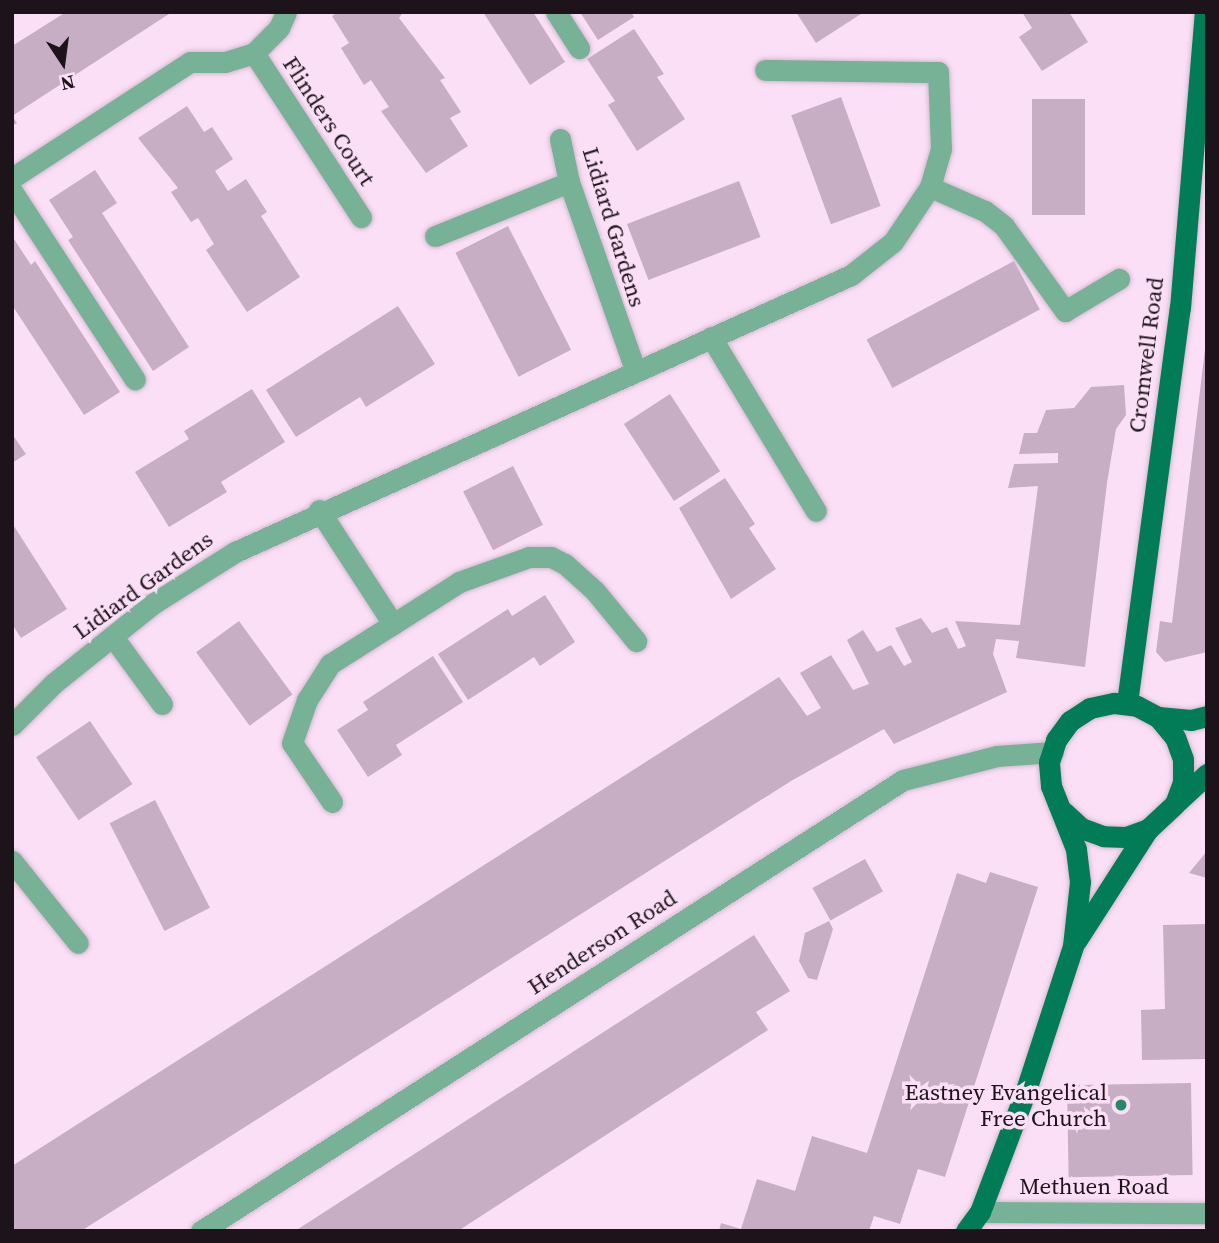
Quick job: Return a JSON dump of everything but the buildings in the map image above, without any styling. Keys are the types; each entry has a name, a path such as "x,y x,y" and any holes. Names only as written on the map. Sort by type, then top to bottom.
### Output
{"main road":[{"name":"Cromwell Road","path":"1127,703 1180,308 1206,22"},
{"path":"967,1231 981,1212 1073,946 1080,882 1064,812 1051,786 1053,752 1070,721 1090,708 1127,703 1158,717 1191,720 1207,716"},
{"path":"1158,717 1175,737 1183,759 1182,782 1175,804"},
{"path":"1073,946 1148,829 1207,774"},
{"path":"1064,812 1081,828 1103,836 1126,837 1148,829"}],"street":[{"path":"12,178 190,62 225,62 254,53 279,28 286,12"},
{"path":"556,12 579,48"},
{"name":"Flinders Court","path":"254,53 361,217"},
{"name":"Lidiard Gardens","path":"12,725 54,683 154,603 235,551 319,510 851,275 893,242 930,187 940,149 938,72 765,70"},
{"name":"Lidiard Gardens","path":"560,139 569,182 635,369"},
{"path":"435,236 569,182"},
{"path":"930,187 985,211 1004,226 1065,311 1119,279"},
{"path":"12,191 135,380"},
{"path":"711,337 816,511"},
{"path":"319,510 393,624"},
{"path":"332,802 292,743 307,700 330,664 459,582 484,577 529,557 551,557 565,564 595,591 636,641"},
{"path":"113,637 162,705"},
{"name":"Henderson Road","path":"201,1231 903,780 996,756 1053,752"},
{"path":"12,861 78,943"},
{"name":"Methuen Road","path":"981,1212 1207,1213"}],"place":[{"name":"Eastney Evangelical Free Church","path":"1121,1105"}]}
